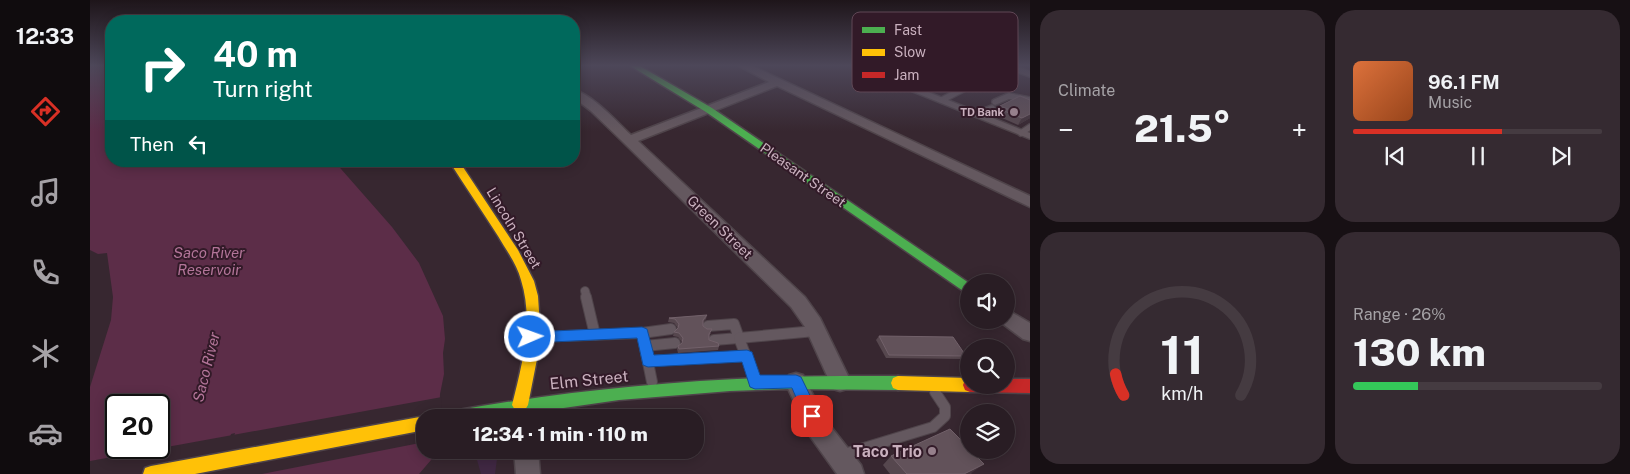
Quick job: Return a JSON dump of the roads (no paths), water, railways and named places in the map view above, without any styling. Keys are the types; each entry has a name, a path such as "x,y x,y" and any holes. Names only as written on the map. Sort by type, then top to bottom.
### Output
{"street":[{"name":"Pleasant Street","path":"670,87 709,110 960,284"},
{"path":"629,140 765,87"},
{"path":"789,87 1030,202"},
{"name":"Green Street","path":"580,97 629,140 798,302 817,331 840,382"},
{"name":"Lincoln Street","path":"458,167 525,273 531,296 530,337 528,373 521,409"},
{"path":"1015,322 1030,333"},
{"name":"Elm Street","path":"528,409 575,396 755,382 960,385"},
{"path":"796,382 817,427 852,474"},
{"name":"Elm Street","path":"1015,386 1030,386"},
{"path":"151,474 416,425"},
{"path":"527,459 528,474"}],"lane":[{"path":"922,92 1030,136"},
{"path":"942,100 958,92"},
{"path":"998,103 1011,98 1029,100"},
{"path":"978,114 990,107"},
{"path":"1021,132 1030,127"},
{"path":"584,291 595,335"},
{"path":"708,326 734,324 755,382"},
{"path":"530,337 595,335 671,329"},
{"path":"714,340 817,331"},
{"path":"642,332 653,389"},
{"path":"645,346 675,343"},
{"path":"648,361 747,356"},
{"path":"837,456 933,427 940,422 945,416 945,407 930,384"}],"water":[{"name":"Saco River Reservoir","path":"90,87 105,87 105,167 339,167 392,227 419,263 443,316 445,339 443,353 444,374 439,409 416,409 416,459 432,459 419,474 224,474 235,433 231,434 219,474 151,474 156,459 170,459 170,394 105,394 105,459 152,459 146,474 90,474 90,387 111,320 113,297 107,253 98,254 90,250"}],"place":[{"name":"TD Bank","path":"1014,112"},
{"name":"Taco Trio","path":"932,451"}],"water label":[{"name":"Saco River","path":"206,367"}]}
